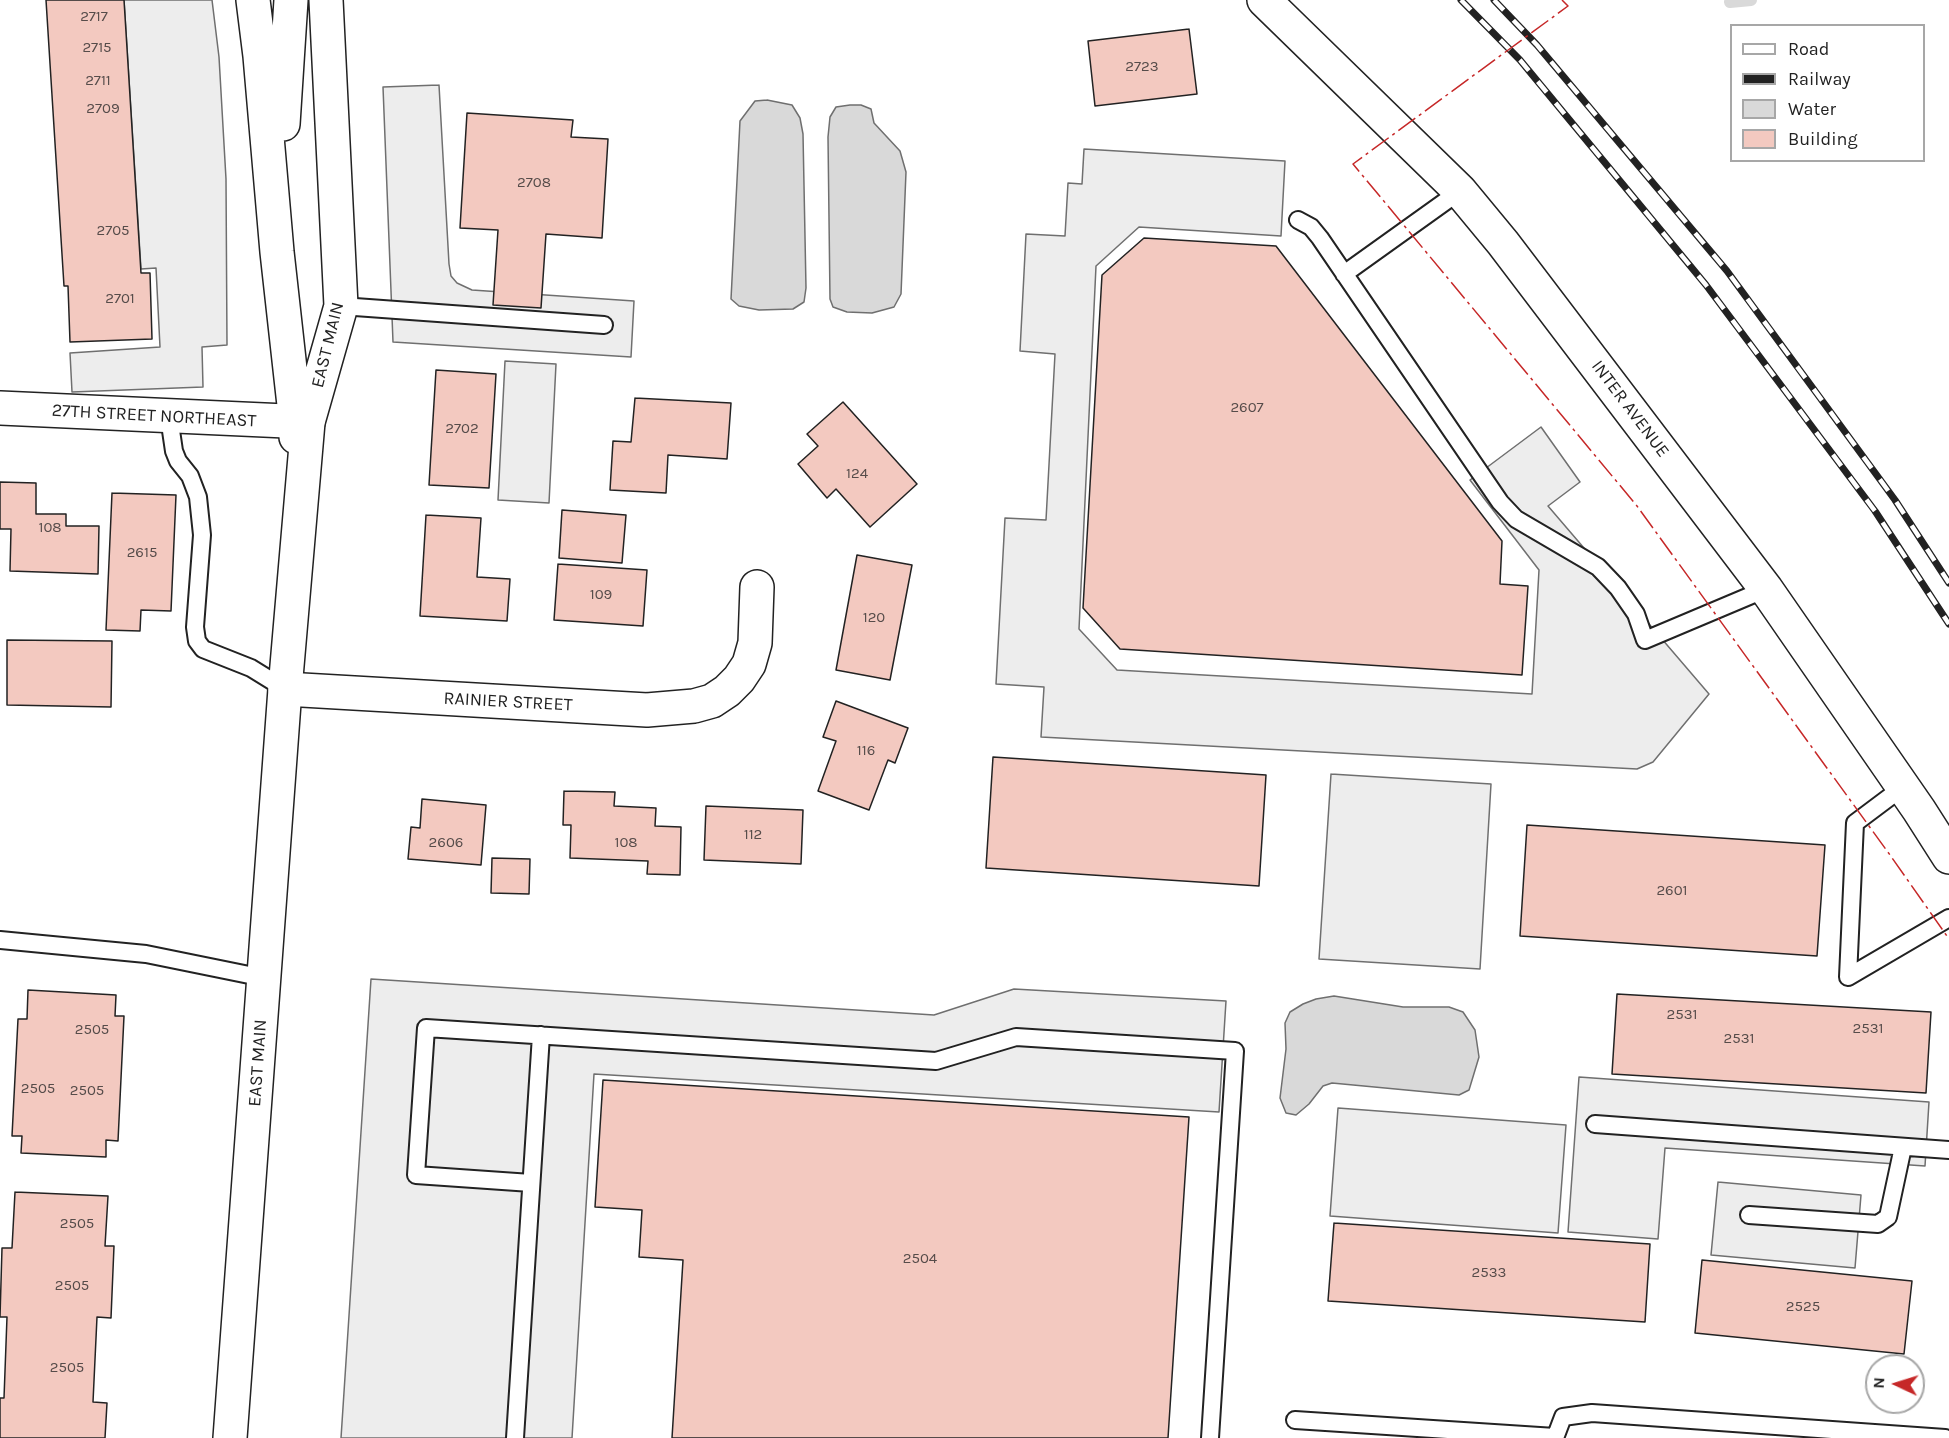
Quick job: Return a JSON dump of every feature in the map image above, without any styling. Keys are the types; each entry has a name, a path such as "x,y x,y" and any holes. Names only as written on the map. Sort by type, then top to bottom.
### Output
{"main road":[{"name":"EAST MAIN","path":"230,1438 302,423 277,252 253,0"},
{"name":"EAST MAIN","path":"277,252 291,0"},
{"name":"EAST MAIN","path":"302,423 341,306 326,0"},
{"name":"INTER AVENUE","path":"1264,0 1460,191 1578,341 1766,589 1949,857"},
{"name":"27TH STREET NORTHEAST","path":"0,408 302,423"},
{"name":"RAINIER STREET","path":"285,688 647,710 694,706 712,701 727,691 749,664 755,643 758,587"}],"lane":[{"path":"1344,274 1460,191"},
{"path":"1298,220 1311,227 1500,502 1515,519 1598,567 1618,588 1636,614 1645,640 1766,589"},
{"path":"341,306 604,325"},
{"path":"169,417 174,451 178,461 190,476 198,497 202,534 195,627 197,641 204,649 251,668 285,688"},
{"path":"1903,787 1856,823 1848,977 1949,918"},
{"path":"0,940 146,954 264,978"},
{"path":"531,1183 416,1175 426,1028 936,1061 1016,1037 1235,1052 1210,1438"},
{"path":"515,1438 541,1035"},
{"path":"1595,1124 1949,1150"},
{"path":"1749,1215 1878,1224 1888,1218 1903,1147"},
{"path":"1295,1420 1555,1438 1563,1417 1592,1413 1945,1438"}],"shaded area":[{"path":"124,0 212,0 219,57 226,179 227,345 202,347 203,387 72,392 70,353 160,347 156,268 141,269"},
{"path":"439,85 451,276 457,283 472,290 634,301 631,357 393,342 383,87"},
{"path":"1084,149 1285,161 1281,236 1139,227 1096,266 1079,629 1117,670 1532,694 1539,570 1470,480 1541,427 1580,482 1548,506 1709,694 1653,762 1637,769 1041,737 1044,687 996,684 1005,518 1046,520 1055,354 1020,351 1026,234 1065,236 1068,183 1082,184"},
{"path":"505,361 556,364 549,503 498,500"},
{"path":"1331,774 1491,784 1480,969 1319,959"},
{"path":"371,979 934,1015 1014,989 1226,1001 1219,1112 594,1074 572,1438 341,1438"},
{"path":"1579,1077 1929,1102 1925,1166 1665,1148 1658,1239 1568,1232"},
{"path":"1338,1108 1566,1125 1558,1233 1330,1216"},
{"path":"1718,1182 1861,1195 1855,1268 1711,1255"}],"water":[{"path":"767,100 792,105 800,118 803,134 806,288 804,302 793,309 759,310 739,306 731,299 740,121 755,101"},
{"path":"861,105 871,109 874,123 900,151 906,172 901,294 894,307 872,313 847,312 833,307 830,299 828,137 830,117 836,107"},
{"path":"1334,996 1403,1007 1449,1007 1463,1012 1475,1030 1479,1057 1469,1090 1459,1095 1332,1083 1323,1086 1309,1104 1296,1115 1286,1113 1280,1098 1286,1049 1285,1023 1290,1012 1303,1004"}],"building":[{"path":"46,0 124,0 141,273 150,273 152,339 70,342 68,286 64,286"},
{"path":"1189,29 1197,94 1095,106 1088,41"},
{"path":"467,113 573,120 571,137 608,139 602,238 546,234 541,308 493,305 498,230 460,228"},
{"path":"1144,238 1276,246 1502,541 1500,584 1528,586 1522,675 1120,649 1083,608 1102,275"},
{"path":"436,370 496,374 489,488 429,485"},
{"path":"635,398 731,403 727,459 668,455 666,493 610,490 613,441 631,442"},
{"path":"843,402 917,484 870,527 836,489 827,498 798,464 818,446 807,434"},
{"path":"0,482 36,483 36,514 66,514 66,526 99,526 98,574 10,571 11,529 0,529"},
{"path":"112,493 176,495 171,611 141,610 140,631 106,630"},
{"path":"562,510 626,515 622,563 559,558"},
{"path":"426,515 481,518 477,577 510,579 507,621 420,616"},
{"path":"857,555 912,565 890,680 836,670"},
{"path":"558,564 647,570 643,626 554,620"},
{"path":"7,640 112,641 111,707 7,705"},
{"path":"836,701 908,728 895,763 888,760 869,810 818,791 836,741 823,737"},
{"path":"993,757 1266,775 1259,886 986,868"},
{"path":"564,791 615,792 614,806 656,808 655,826 681,827 680,875 647,874 648,861 570,858 571,825 563,825"},
{"path":"422,799 486,805 481,865 408,859 411,827 420,828"},
{"path":"706,806 803,810 801,864 704,860"},
{"path":"1527,825 1825,845 1817,956 1520,936"},
{"path":"492,858 530,859 529,894 491,893"},
{"path":"28,990 116,995 115,1016 124,1016 118,1141 106,1140 106,1157 21,1153 22,1136 12,1136 18,1019 27,1019"},
{"path":"1617,994 1931,1012 1926,1093 1612,1074"},
{"path":"603,1080 1189,1117 1168,1438 672,1438 683,1260 639,1257 642,1210 595,1207"},
{"path":"15,1192 108,1196 105,1246 114,1246 111,1318 97,1317 93,1402 107,1403 105,1438 0,1438 0,1398 4,1398 7,1317 0,1317 2,1248 12,1248"},
{"path":"1334,1223 1650,1244 1645,1322 1328,1301"},
{"path":"1702,1260 1912,1281 1904,1354 1695,1333"}],"waterway":[{"path":"1730,2 1751,0"}],"railway":[{"path":"1461,0 1520,60 1706,285 1875,511 1949,624"},
{"path":"1494,0 1537,45 1727,271 1895,500 1949,583"}],"power":[{"path":"1562,0 1568,6 1353,164 1637,506 1949,939"}]}
